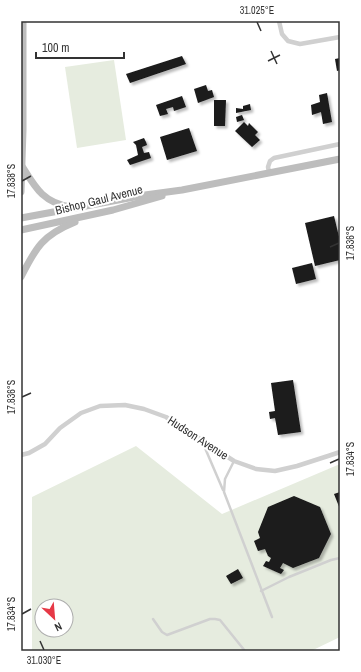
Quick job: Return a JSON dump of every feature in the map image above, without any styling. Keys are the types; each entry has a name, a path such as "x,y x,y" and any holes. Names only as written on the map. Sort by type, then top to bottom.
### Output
{"main road":[{"path":"21,192 23,21"},
{"name":"Bishop Gaul Avenue","path":"21,218 145,195 182,190 340,159"},
{"path":"22,165 36,187 46,198 57,204 77,208"},
{"name":"Bishop Gaul Avenue","path":"21,230 120,208 182,190"},
{"path":"21,277 32,255 46,238 66,225 93,214"}],"street":[{"path":"279,21 282,34 288,42 300,44 340,37"},
{"path":"269,172 268,167 270,161 274,158 340,144"},
{"name":"Hudson Avenue","path":"21,455 29,453 45,444 60,428 81,413 100,406 125,405 166,417 234,461 256,469 275,472 340,452"}],"lane":[{"path":"202,441 224,492 272,617"},
{"path":"224,492 226,479 234,461"},
{"path":"261,591 289,577 331,560 340,558"},
{"path":"153,619 162,632 167,635 210,619 220,620 245,651"}],"shaded area":[{"path":"114,60 126,140 77,148 65,67"},
{"path":"136,446 222,514 340,464 340,637 311,651 32,651 32,497"}],"building":[{"path":"182,56 186,64 130,83 126,74"},
{"path":"340,58 340,70 337,71 335,59"},
{"path":"206,85 208,91 212,90 214,97 198,103 194,89"},
{"path":"327,93 332,122 323,124 321,112 312,115 311,105 320,102 319,95"},
{"path":"182,96 186,107 174,111 173,107 166,109 168,114 160,116 156,105"},
{"path":"214,100 226,100 225,126 214,126"},
{"path":"250,104 251,110 236,113 236,108 243,109 243,106"},
{"path":"242,115 244,120 237,122 236,117"},
{"path":"244,122 248,126 249,123 258,132 255,135 260,140 252,147 235,131"},
{"path":"189,128 197,151 167,160 160,137"},
{"path":"144,138 147,145 142,147 144,153 149,152 151,158 130,165 127,160 138,155 136,145 133,142"},
{"path":"334,216 340,241 340,260 315,266 305,223"},
{"path":"312,263 316,279 296,284 292,268"},
{"path":"293,380 301,432 278,435 275,418 270,419 269,412 275,411 271,383"},
{"path":"340,492 340,509 334,494"},
{"path":"294,496 320,507 331,534 319,558 293,568 283,563 280,568 284,570 281,574 263,566 266,561 269,562 271,558 268,556 265,549 258,551 254,541 260,538 258,532 268,507"},
{"path":"238,569 243,578 231,584 226,576"}]}
